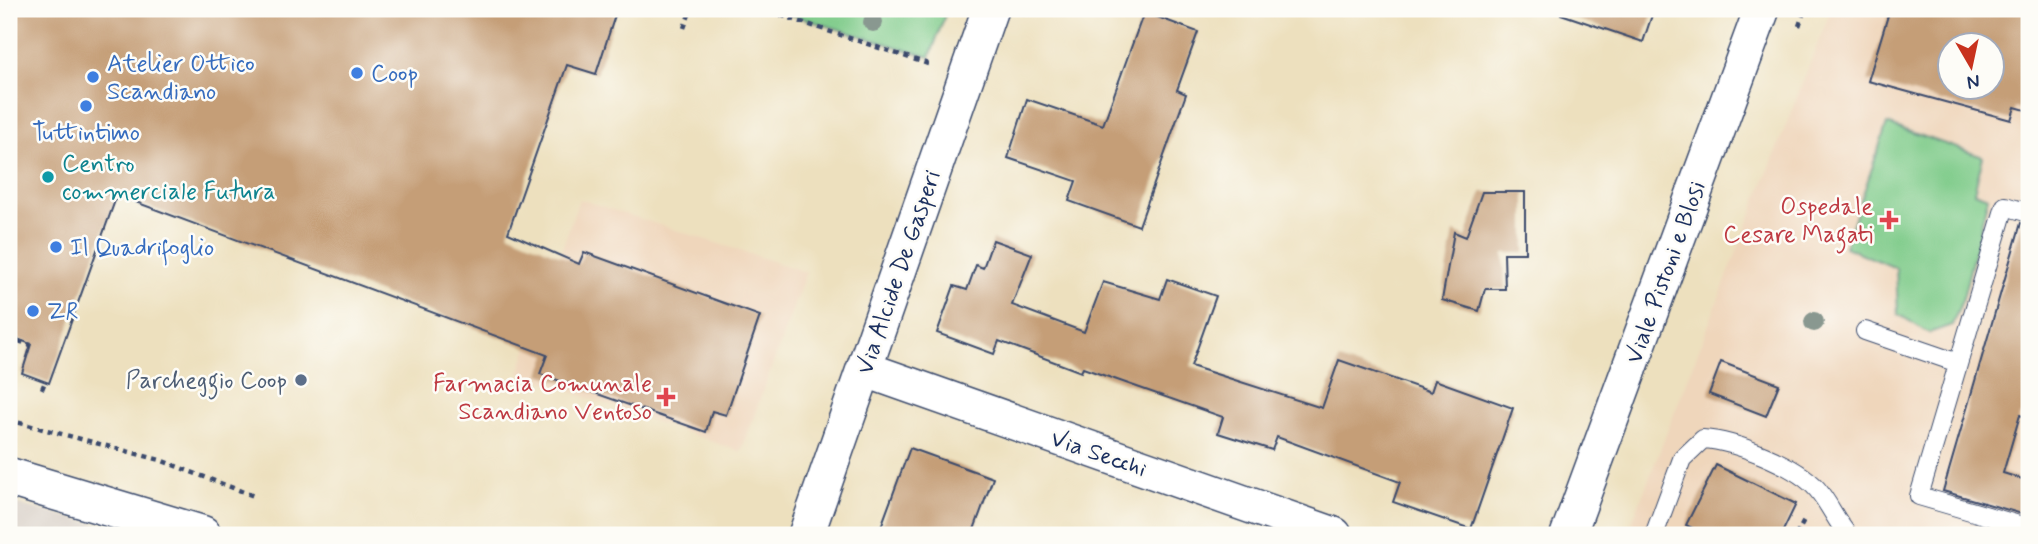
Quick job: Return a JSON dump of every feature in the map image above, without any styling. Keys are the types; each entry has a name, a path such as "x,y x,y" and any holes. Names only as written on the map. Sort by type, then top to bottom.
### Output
{"main road":[{"path":"9,477 202,535"}],"street":[{"name":"Via Alcide De Gasperi","path":"806,535 990,9"},
{"name":"Viale Pistoni e Blosi","path":"1568,535 1762,9"},
{"name":"Via Secchi","path":"864,369 1334,535"}],"lane":[{"path":"2029,213 2005,206 1919,496 2029,528"},
{"path":"1865,331 1958,363"},
{"path":"1654,535 1682,459 1703,439 1720,440 1759,455 1810,481 1848,535"}],"path":[{"path":"684,28 691,9"},
{"path":"763,9 942,69"},
{"path":"9,338 31,345"},
{"path":"42,389 45,382"},
{"path":"9,420 160,460 254,496"}],"shaded area":[{"name":"Ospedale Cesare Magati","path":"1831,9 2029,9 2029,535 1627,535"},
{"path":"579,199 806,272 741,452 519,373"},
{"path":"9,502 141,535 9,535"}],"green space":[{"path":"772,9 947,9 930,57"},
{"path":"1887,124 1983,157 1974,192 1988,197 1963,298 1952,325 1929,333 1898,314 1896,268 1845,247"}],"building":[{"path":"9,9 617,9 596,74 567,65 508,233 579,264 584,252 760,316 726,415 712,411 706,432 540,374 547,355 117,195 49,383 22,373 31,344 9,336"},
{"path":"1562,9 1654,9 1643,42 1561,14"},
{"path":"1890,9 2029,9 2029,111 2015,107 2011,120 1945,102 2007,102 2007,32 1937,32 1937,100 1868,81"},
{"path":"1144,12 1198,32 1177,90 1186,94 1139,226 1069,201 1076,181 1008,158 1027,99 1103,125"},
{"path":"1482,192 1525,192 1525,253 1504,253 1505,289 1485,289 1479,311 1442,300 1454,232 1466,237"},
{"path":"2021,223 2029,225 2029,418 2020,415 2003,473 2029,481 2029,516 1943,491"},
{"path":"993,240 1032,254 1012,305 1084,332 1103,282 1160,299 1167,279 1216,296 1191,366 1322,408 1339,360 1431,392 1435,380 1513,408 1471,529 1393,502 1400,482 1277,437 1272,450 1218,433 1223,417 1083,368 1081,372 999,341 994,354 937,333 954,286 967,290 976,265 983,268"},
{"path":"1721,362 1779,384 1766,416 1709,394"},
{"path":"910,448 993,478 972,535 878,535"},
{"path":"1716,465 1796,504 1781,535 1706,535 1686,525"}],"place":[{"name":"Coop","path":"357,73"},
{"name":"Atelier Ottico Scandiano","path":"93,77"},
{"name":"Tuttintimo","path":"86,106"},
{"name":"Centro commerciale Futura","path":"48,177"},
{"name":"Ospedale Cesare Magati","path":"1889,220"},
{"name":"Il Quadrifoglio","path":"56,247"},
{"name":"ZR","path":"33,311"},
{"name":"Parcheggio Coop","path":"301,380"},
{"name":"Farmacia Comunale Scandiano Ventoso","path":"666,397"}]}
